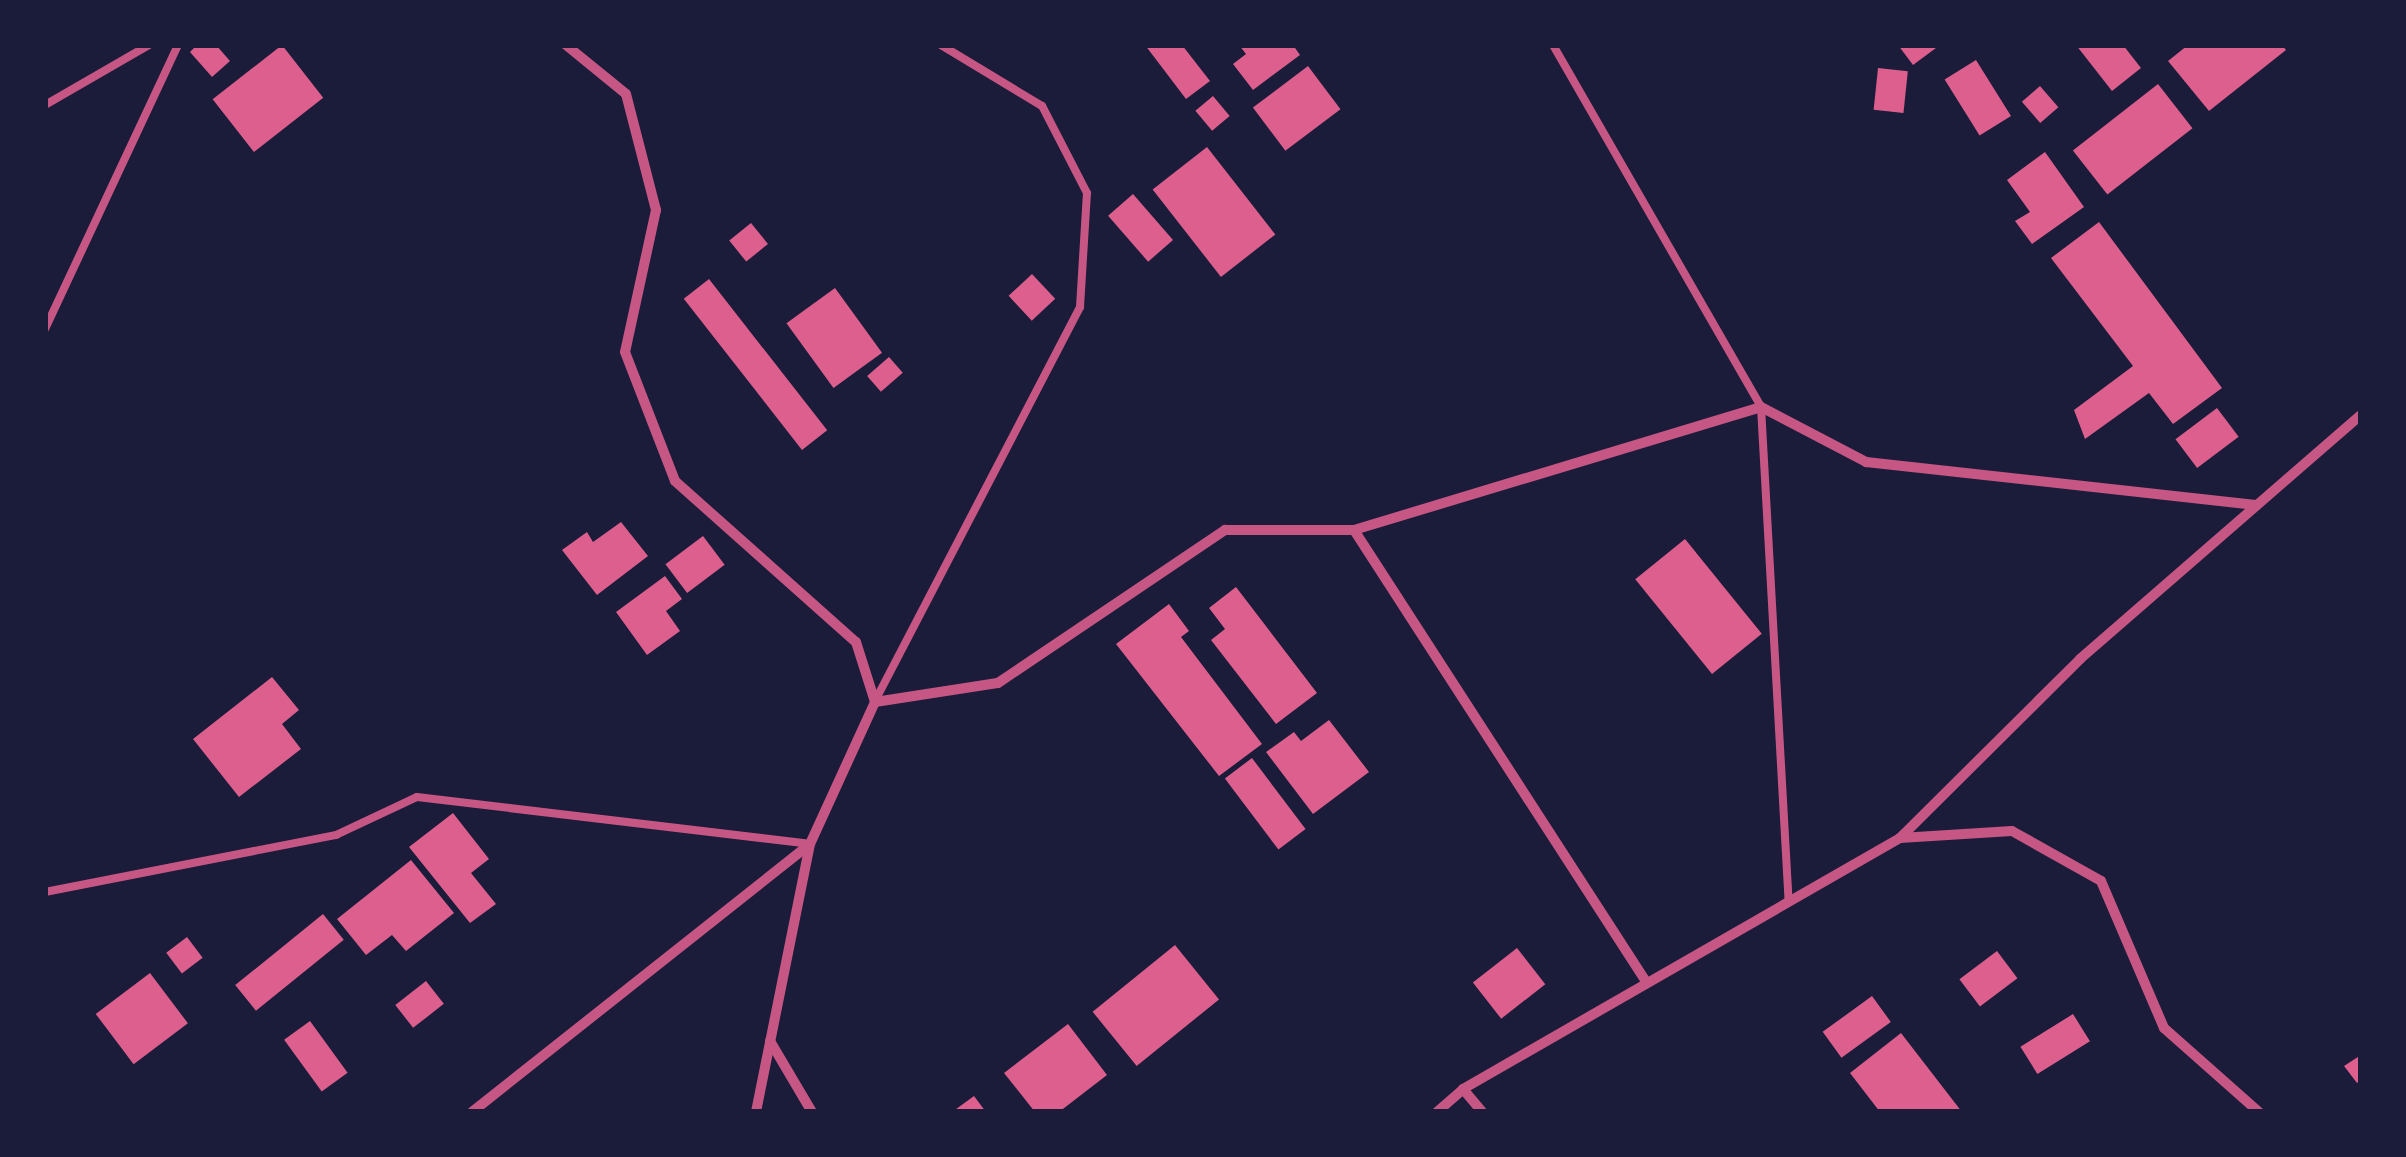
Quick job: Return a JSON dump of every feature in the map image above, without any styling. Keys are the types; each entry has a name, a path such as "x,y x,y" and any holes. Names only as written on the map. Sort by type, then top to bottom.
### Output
{"street":[{"path":"566,45 626,94 651,190 656,210 626,352 675,480 856,642 875,702 810,844 756,1112"},
{"path":"875,702 998,683 1225,530 1354,530 1760,407 1866,462 2256,506"},
{"path":"1437,1112 1463,1089 1900,838 2080,660 2361,415"},
{"path":"1354,530 1647,983"},
{"path":"1900,838 2012,831 2101,882 2164,1028 2259,1112"},
{"path":"472,1112 810,844"},
{"path":"770,1041 812,1112"},
{"path":"1463,1089 1482,1112"}],"lane":[{"path":"45,105 149,45"},
{"path":"45,329 178,45"},
{"path":"875,702 1080,307 1087,192 1042,106 941,45"},
{"path":"1553,45 1760,407 1789,902"},
{"path":"45,892 336,834 417,797 810,844"}],"building":[{"path":"197,45 216,45 230,61 212,77 190,52"},
{"path":"282,45 323,98 254,152 213,99"},
{"path":"1145,45 1182,45 1210,81 1186,99"},
{"path":"1239,45 1293,45 1300,55 1253,90 1233,64 1246,54"},
{"path":"1898,45 1940,45 1913,65"},
{"path":"2076,45 2123,45 2141,68 2112,91"},
{"path":"2188,45 2282,45 2286,50 2209,111 2168,61"},
{"path":"1976,60 2011,116 1980,136 1945,80"},
{"path":"1308,66 1340,109 1285,151 1253,108"},
{"path":"1878,68 1908,71 1903,113 1874,110"},
{"path":"2158,84 2192,128 2107,195 2073,150"},
{"path":"2040,86 2058,107 2040,123 2022,102"},
{"path":"1213,96 1230,116 1212,131 1195,111"},
{"path":"1207,147 1275,234 1221,277 1153,189"},
{"path":"2045,152 2084,207 2032,244 2015,221 2030,212 2007,180"},
{"path":"1133,194 1173,240 1148,262 1108,216"},
{"path":"2099,222 2222,388 2173,424 2149,393 2085,439 2074,410 2133,366 2051,258"},
{"path":"751,223 768,244 746,262 729,241"},
{"path":"1032,274 1055,299 1032,321 1009,296"},
{"path":"709,279 827,430 802,450 684,299"},
{"path":"835,288 882,353 833,388 786,323"},
{"path":"889,357 903,373 881,392 867,376"},
{"path":"2217,408 2239,437 2197,468 2175,439"},
{"path":"621,522 648,556 597,595 562,550 587,532 593,542"},
{"path":"703,536 725,565 687,593 665,564"},
{"path":"1685,539 1762,634 1712,674 1635,579"},
{"path":"665,576 682,599 666,611 680,631 647,655 616,612"},
{"path":"1236,587 1317,693 1276,724 1211,640 1225,629 1209,608"},
{"path":"1169,604 1189,631 1181,637 1262,744 1219,776 1116,644"},
{"path":"272,677 299,710 282,724 301,749 239,797 193,739"},
{"path":"1329,720 1369,772 1313,814 1266,752 1294,732 1301,741"},
{"path":"1252,758 1306,829 1278,850 1225,778"},
{"path":"453,813 489,859 471,873 496,904 470,923 409,847"},
{"path":"411,860 454,913 406,951 392,935 366,955 337,919"},
{"path":"323,914 344,940 256,1011 235,985"},
{"path":"187,937 203,958 182,973 166,953"},
{"path":"1175,945 1219,999 1137,1066 1093,1012"},
{"path":"1517,948 1545,984 1501,1019 1473,982"},
{"path":"1997,951 2017,978 1980,1006 1959,979"},
{"path":"150,973 188,1023 134,1064 96,1014"},
{"path":"426,981 444,1004 413,1028 395,1005"},
{"path":"1872,996 1891,1022 1841,1058 1823,1032"},
{"path":"2073,1014 2090,1041 2037,1074 2020,1047"},
{"path":"310,1021 348,1073 322,1092 284,1040"},
{"path":"1068,1024 1107,1075 1059,1112 1035,1112 1004,1073"},
{"path":"1901,1033 1962,1112 1880,1112 1850,1073"},
{"path":"2361,1055 2361,1080 2357,1083 2344,1066"},
{"path":"974,1096 986,1112 952,1112"}]}
